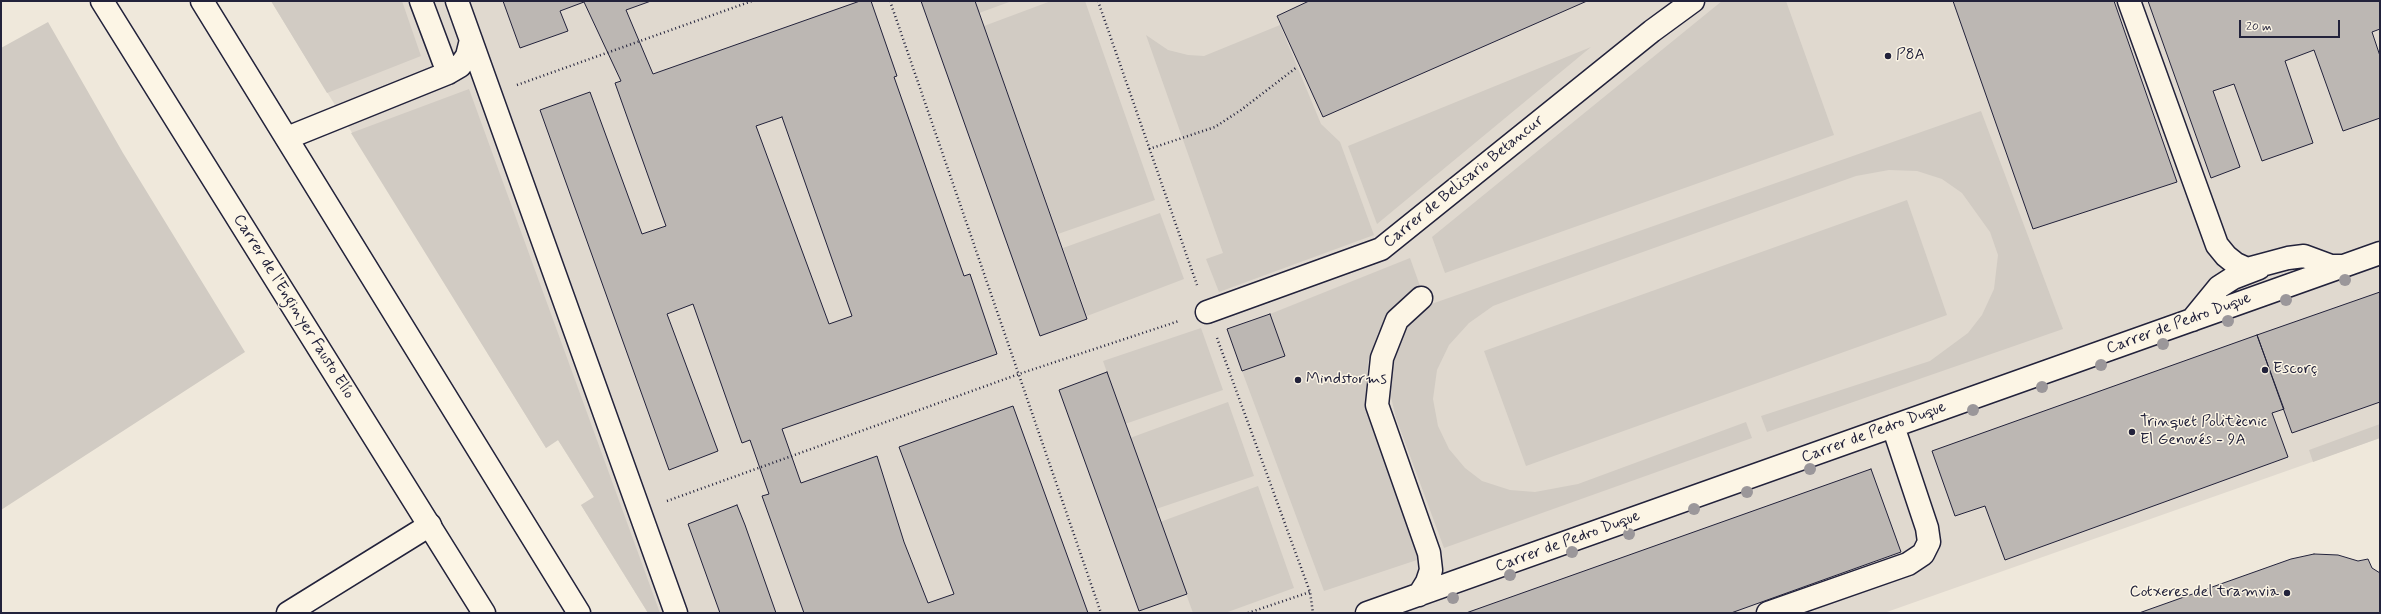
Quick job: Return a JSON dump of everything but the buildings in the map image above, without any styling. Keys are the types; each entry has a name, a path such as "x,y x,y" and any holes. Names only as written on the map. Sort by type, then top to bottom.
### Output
{"main road":[{"name":"Carrer de l'Enginyer Fausto Elío","path":"102,1 484,613"},
{"path":"202,1 579,613"},
{"path":"421,1 448,73"},
{"path":"457,1 676,613"},
{"name":"Carrer de Belisario Betancur","path":"1206,312 1381,249 1652,31 1693,1"},
{"path":"2129,1 2217,245 2226,256 2236,264 2247,269 2259,268"},
{"path":"287,138 448,73 460,66 467,56 471,40"},
{"name":"Carrer de Pedro Duque","path":"1367,613 2380,253"},
{"path":"2192,320 2219,287 2233,278 2259,268 2288,258 2304,256 2331,266 2342,266"},
{"path":"1419,595 1427,582 1431,570 1429,553 1377,405 1382,358 1397,320 1421,298"},
{"path":"1768,613 1908,564 1923,554 1929,542 1927,528 1893,426"},
{"path":"288,613 430,525"}],"path":[{"path":"510,87 752,1"},
{"path":"890,1 1102,613"},
{"path":"1149,149 1215,127 1241,110 1296,67"},
{"path":"662,503 1019,374 1206,312"},
{"path":"1248,613 1310,592"}],"shaded area":[{"path":"271,1 2380,1 2380,438 1884,613 648,613 581,505 594,497 558,440 546,448"},
{"path":"271,1 402,1 421,56 327,93"},
{"path":"975,1 1012,1 979,13"},
{"path":"1051,1 1085,1 1155,200 1058,234 984,26"},
{"path":"1722,1 1786,1 1834,135 1445,273 1432,237"},
{"path":"48,22 123,153 245,352 1,510 1,48"},
{"path":"1280,25 1321,124 1340,142 1374,235 1219,292 1206,259 1223,253 1146,35 1168,50 1188,55 1204,56"},
{"path":"1591,47 1377,224 1348,146"},
{"path":"469,89 660,613 648,613 581,505 594,497 558,440 546,448 351,133"},
{"path":"1981,111 2063,329 1767,432 1761,416 1930,361 1968,333 1982,315 1994,289 1998,255 1990,232 1962,193 1942,179 1917,171 1889,170 1856,176 1493,306 1469,323 1449,345 1437,370 1433,399 1438,426 1449,449 1465,468 1482,481 1510,490 1535,492 1578,484 1746,422 1752,438 1444,548 1396,418 1390,393 1394,362 1405,331 1420,308"},
{"path":"1907,200 1947,315 1526,466 1484,351"},
{"path":"1160,213 1184,279 1087,316 1063,248"},
{"path":"1410,258 1420,286 1378,333 1368,362 1365,408 1420,559 1324,591 1242,371 1285,356 1270,314"},
{"path":"1201,328 1223,390 1125,424 1103,361"},
{"path":"1228,402 1254,476 1156,509 1130,438"},
{"path":"2380,424 2380,438 2313,462 2309,450"},
{"path":"1258,486 1294,588 1225,613 1193,613 1160,522"}],"place":[{"name":"P8A","path":"1888,56"},
{"name":"Escorç","path":"2265,370"},
{"name":"Mindstorms","path":"1298,380"},
{"name":"Trinquet Politècnic El Genovés - 9A","path":"2132,432"},
{"name":"Cotxeres del tramvia","path":"2287,593"}]}
